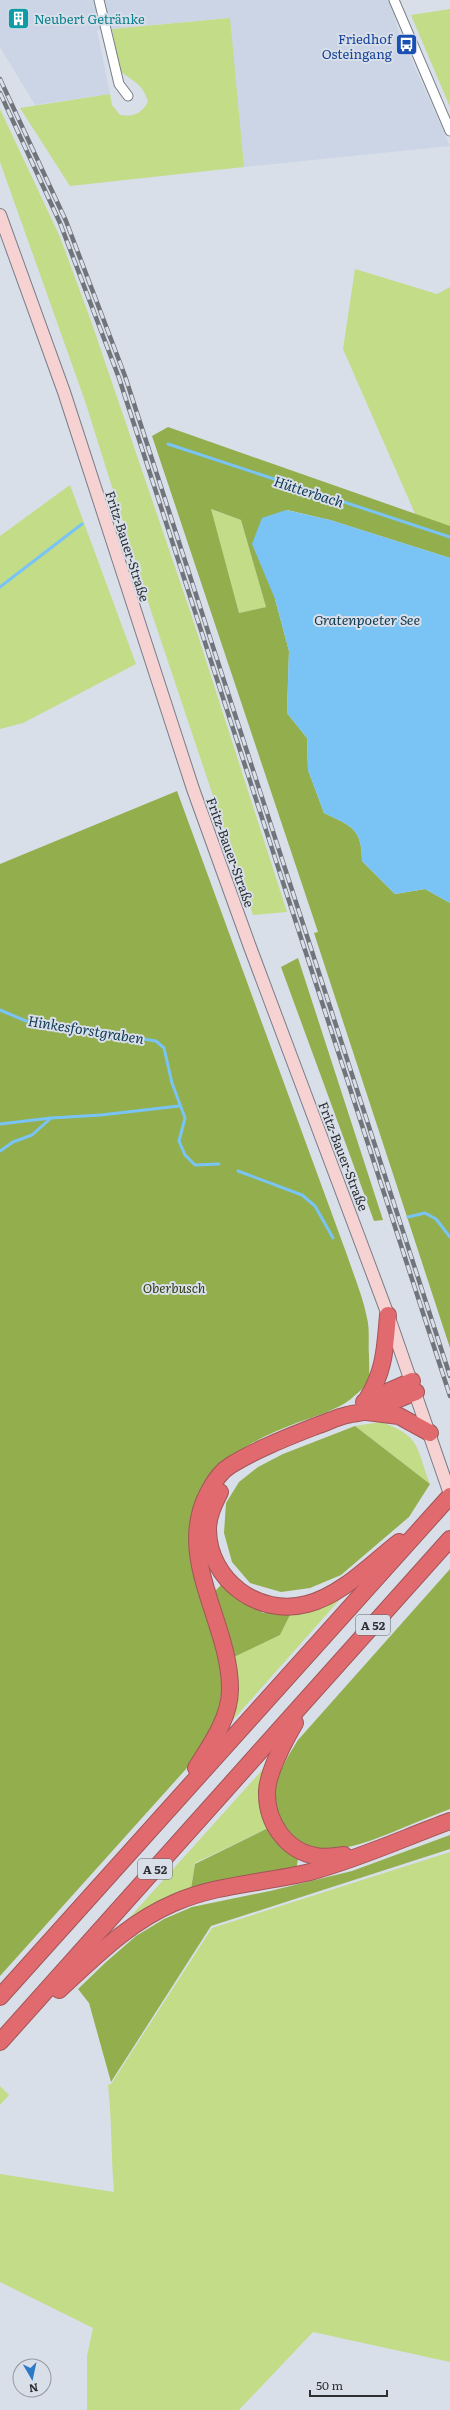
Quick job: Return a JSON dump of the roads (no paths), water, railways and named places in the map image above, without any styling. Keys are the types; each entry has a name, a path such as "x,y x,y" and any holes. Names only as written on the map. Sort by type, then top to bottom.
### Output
{"highway":[{"path":"367,1405 383,1366 388,1315"},
{"path":"173,1804 214,1739 226,1713 230,1690 229,1665 222,1634 203,1581 198,1554 196,1528 201,1507 213,1483 230,1466 253,1453 414,1386"},
{"path":"367,1405 399,1416 430,1433"},
{"path":"253,1453 221,1489 212,1509 208,1528 210,1547 217,1565 231,1585 250,1599 264,1604 292,1607 308,1604 332,1594 432,1516"},
{"name":"A 52","path":"0,1997 450,1495"},
{"name":"A 52","path":"0,2043 450,1539"},
{"path":"310,1697 280,1750 267,1790 269,1810 275,1826 282,1836 300,1852 317,1856 363,1853"},
{"path":"0,2043 108,1945 142,1920 174,1903 210,1891 309,1872 340,1863 450,1821"}],"main road":[{"name":"Fritz-Bauer-Straße","path":"0,215 64,392 199,804 252,954 414,1386 450,1495"}],"street":[{"path":"99,0 119,84 128,96"},
{"path":"394,0 450,131"}],"water":[{"name":"Gratenpoeter See","path":"286,510 330,520 450,558 450,903 425,889 395,894 362,861 360,841 353,830 348,825 324,813 308,770 307,738 287,713 289,651 275,599 252,544 262,518"}],"waterway":[{"name":"Hütterbach","path":"168,444 450,537"},
{"name":"Hütterbach","path":"0,587 82,524"},
{"name":"Hinkesforstgraben","path":"0,1010 26,1021 156,1041 164,1048 172,1083 185,1118 179,1141 185,1155 195,1165 219,1164"},
{"path":"0,1151 13,1142 32,1135 51,1118 101,1115 179,1106"},
{"path":"0,1124 51,1118"},
{"name":"Hinkesforstgraben","path":"238,1171 302,1195 315,1206 333,1238"},
{"name":"Hinkesforstgraben","path":"408,1217 425,1213 436,1219 450,1237"}],"railway":[{"path":"0,79 66,221 125,376 450,1376"},
{"path":"0,93 60,223 119,378 450,1396"}],"place":[{"name":"Neubert Getränke","path":"18,18"},
{"name":"Friedhof Osteingang","path":"407,45"}],"park label":[{"name":"Oberbusch","path":"174,1287"}]}
